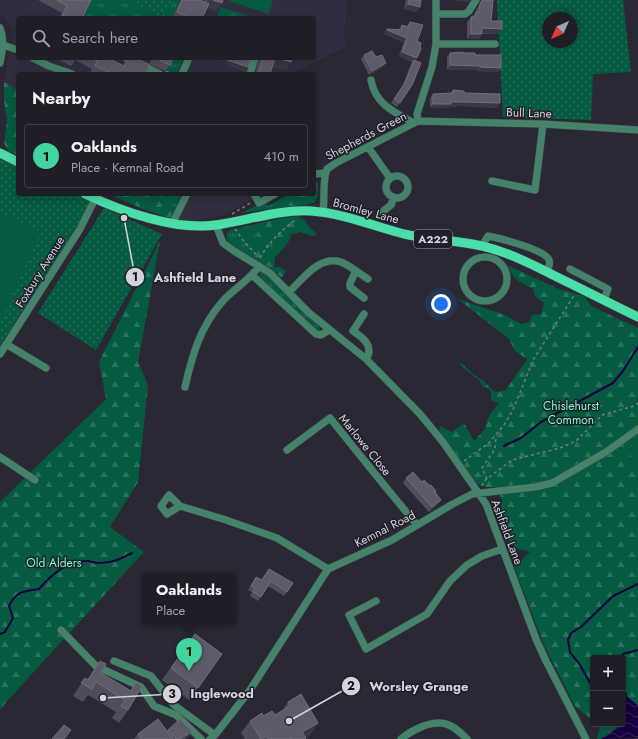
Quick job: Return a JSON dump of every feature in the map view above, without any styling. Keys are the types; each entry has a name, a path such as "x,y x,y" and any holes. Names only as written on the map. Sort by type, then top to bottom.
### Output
{"main road":[{"path":"0,153 16,161"},
{"name":"A222","path":"89,196 137,214 172,224 202,227 216,225"},
{"name":"Bromley Lane","path":"216,225 232,225 291,211 323,212 345,216 406,234 482,246 510,255 579,287 638,317"}],"street":[{"path":"372,80 373,90 385,106 416,122 432,67 436,44 436,0"},
{"path":"436,14 463,15 476,0"},
{"path":"0,28 3,35 0,63"},
{"path":"436,44 495,44"},
{"path":"3,45 16,49"},
{"path":"37,60 66,72"},
{"path":"130,60 156,72"},
{"path":"183,72 187,60"},
{"path":"251,72 254,60"},
{"name":"Bull Lane","path":"416,122 543,124 638,130"},
{"name":"Shepherds Green","path":"323,212 325,173 329,167 416,122"},
{"path":"492,181 536,190 543,124"},
{"path":"368,147 390,178"},
{"name":"Shepherds Green","path":"316,174 325,173"},
{"path":"400,176 405,180 407,183 406,193 400,197 389,195 386,184 390,178 400,176"},
{"path":"172,224 186,196"},
{"path":"255,196 259,203 271,196"},
{"path":"382,212 391,205 394,197"},
{"name":"Foxbury Avenue","path":"0,354 80,230 95,199"},
{"name":"Ashfield Lane","path":"216,225 223,243 234,251 260,262 308,312 366,359 420,414 459,464 486,504 536,639 586,739"},
{"path":"482,246 488,236 524,246 546,256 549,259 550,264 547,272"},
{"path":"504,269 500,263 494,259 487,257 474,260 468,264 462,277 466,291 471,297 485,302 499,296 504,291 506,284 507,276 504,269 510,255"},
{"path":"289,292 315,267 332,261 342,262 368,279"},
{"path":"185,387 191,360 201,334 210,319 221,303 252,275 260,262"},
{"path":"570,269 608,289 604,300"},
{"path":"356,271 350,283 350,287 364,298"},
{"path":"252,275 316,334 321,335 329,330"},
{"path":"364,314 352,331 363,338 368,345 370,353 366,359"},
{"path":"6,344 46,368"},
{"name":"Marlowe Close","path":"287,450 330,418 417,525"},
{"name":"Kemnal Road","path":"328,568 392,540 472,494 535,487 552,483 606,452 638,429"},
{"path":"0,457 35,480"},
{"path":"114,661 151,676 174,705 213,737 250,690 328,568 277,538 180,506"},
{"path":"376,601 348,615 366,649 427,614 450,581 467,565 482,556 502,549"},
{"path":"61,630 96,666 141,687 154,706 176,715 201,739"},
{"path":"401,739 419,728 432,724 446,724 459,731 466,739"}],"path":[{"path":"259,203 254,201 230,215 232,225 260,262"},
{"path":"260,262 265,248 295,220"},
{"path":"459,464 489,443 504,425 513,410 533,360 579,287"},
{"path":"479,494 484,481 512,460 560,448 576,441 602,415 634,406 638,403"},
{"path":"488,479 482,468 495,449 496,435"}],"shaded area":[{"path":"0,0 347,0 344,36 347,46 295,72 16,72 16,154 8,151 4,143 7,121 4,101 4,82 13,34 6,18 0,14"},
{"path":"113,196 258,196 222,216 180,222 143,209"}],"green space":[{"path":"88,0 129,0 161,16 82,16"},
{"path":"129,0 175,0 166,13 161,16"},
{"path":"175,0 181,0 173,16 161,16 166,13"},
{"path":"273,0 269,14 229,1"},
{"path":"497,0 623,0 631,72 593,74 591,120 503,117"},
{"path":"220,7 249,16 218,16"},
{"path":"171,60 183,60 177,72 165,71"},
{"path":"4,82 16,89 16,154 8,151 4,143 7,121 4,101"},
{"path":"0,159 16,166 16,196 85,196 94,200 0,346"},
{"path":"316,181 317,183 317,197 315,202 310,204 241,213 262,203 268,206 286,196 316,196"},
{"path":"113,196 148,196 176,207 170,218 143,209"},
{"path":"148,196 181,196 176,207"},
{"path":"286,196 308,196 304,199 302,205 278,207 276,202"},
{"path":"104,208 162,234 96,350 38,313"},
{"path":"0,212 41,231 0,323"},
{"path":"300,216 271,256 271,269 230,244 227,240 227,233 233,229 278,219"},
{"path":"297,217 305,220 316,235 311,236 301,232 291,234 288,243 275,257 274,267 280,267 286,271 283,277 281,277 262,259 263,255 257,258 253,256 250,250 251,247 257,245 260,246 265,253 275,245 266,237 265,240 260,241 257,232 247,236 245,232 250,226 259,230 263,223 272,221 277,225 277,230 279,232"},
{"name":"Old Alders","path":"160,241 138,362 148,385 138,482 110,527 144,552 0,710 0,502 106,399 99,362"},
{"name":"Chislehurst Common","path":"509,266 561,290 584,296 591,306 638,328 638,439 633,440 630,452 633,462 638,469 638,706 626,696 626,655 590,655 590,718 575,706 544,645 514,567 530,552 516,548 505,536 500,520 502,501 497,487 486,487 477,484 439,430 440,426 452,432 464,423 474,441 485,429 487,420 492,411 499,404 491,400 491,391 483,387 479,380 461,366 460,362 478,378 483,380 493,391 498,392 506,390 527,359 515,351 509,339 458,299 505,315 521,324 529,322 532,315 541,314 544,303 535,296 533,289 521,283 510,270"},
{"path":"260,272 273,280 318,325 320,328 319,332 314,329 260,277"},
{"path":"638,439 638,469 633,462 630,452 633,440"},
{"path":"600,727 618,727 601,739 597,739"}],"water":[{"path":"626,696 638,706 638,738 601,739 618,728 626,727"}],"building":[{"path":"57,0 91,0 83,16 62,16 67,6"},
{"path":"182,0 200,0 209,4 203,16 186,16 177,12"},
{"path":"213,0 223,0 222,3"},
{"path":"409,0 421,0 420,7 408,4"},
{"path":"482,0 493,0 491,21 502,21 502,29 482,28 482,34 471,34 471,17 475,17 476,12 479,12"},
{"path":"410,22 423,25 417,41 421,43 421,49 417,58 402,52 407,38 387,30 401,30 402,25 408,27"},
{"path":"372,51 376,57 382,55 386,63 372,71 364,55"},
{"path":"450,53 475,53 475,55 501,55 501,68 450,65"},
{"path":"95,60 112,60 124,66 127,60 140,60 150,65 147,72 108,72 95,66 97,61"},
{"path":"159,60 172,60 170,65"},
{"path":"227,60 251,60 248,67"},
{"path":"262,60 274,60 271,72 259,72"},
{"path":"414,60 421,63 412,85 400,103 394,99 405,83"},
{"path":"453,90 464,91 464,93 500,94 500,103 451,102 451,104 433,104 433,94 453,93"},
{"path":"413,472 422,482 424,480 430,486 431,485 441,500 432,507 406,478"},
{"path":"269,569 293,583 287,592 271,581 261,597 253,592 255,588 251,586 256,577 262,580"},
{"path":"195,634 222,654 198,688 171,668"},
{"path":"100,661 106,664 101,673 131,691 136,682 142,686 128,710 121,706 125,700 96,682 92,689 81,683 85,678 88,680"},
{"path":"301,694 318,723 302,732 306,738 268,739 266,736 261,739 250,721 262,713 263,716 272,711 275,715 290,706 288,702"},
{"path":"158,719 173,739 141,739 138,734"},
{"path":"180,719 192,731 186,736 185,734 180,739 176,739 168,730"},
{"path":"64,725 71,730 64,739 52,739"}],"waterway":[{"path":"504,446 521,438 541,422 613,383 623,371 638,347"},
{"path":"0,634 5,632 13,618 9,606 15,597 21,593 39,589 54,574 72,563 87,561 98,563 109,562 132,553"},
{"path":"590,683 580,665 570,652 568,640 571,633 581,627 613,596 638,584"},
{"path":"623,655 638,650"}],"place":[{"name":"Ashfield Lane","path":"124,218"},
{"name":"Oaklands","path":"189,671"},
{"name":"Inglewood","path":"103,698"},
{"name":"Worsley Grange","path":"289,721"}]}
